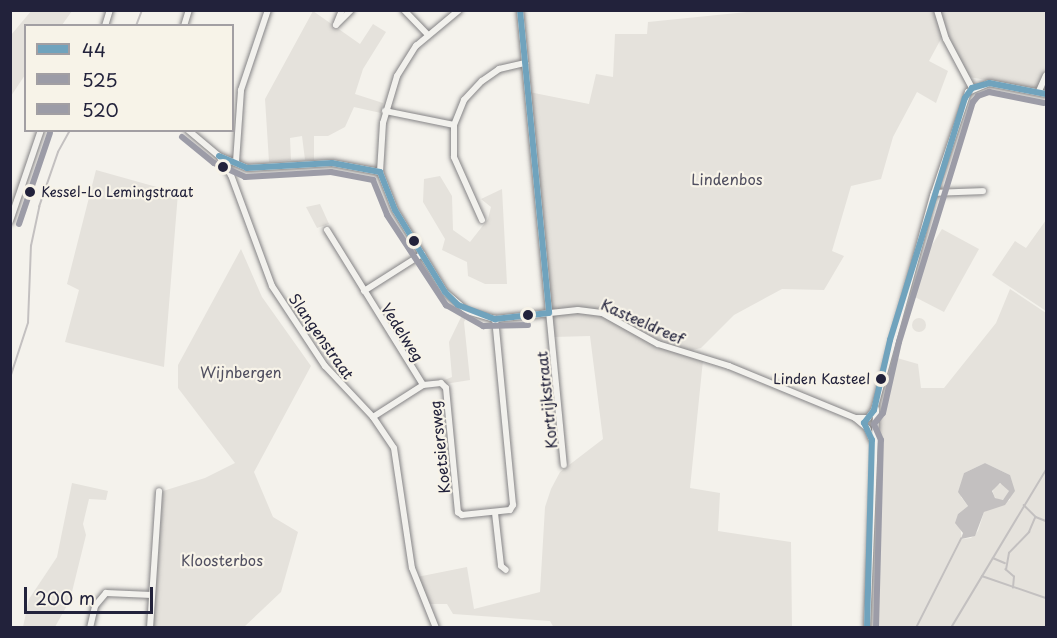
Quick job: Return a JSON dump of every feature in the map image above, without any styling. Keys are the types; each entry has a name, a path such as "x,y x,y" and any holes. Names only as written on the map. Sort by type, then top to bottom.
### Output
{"street":[{"path":"235,183 242,90 268,10"},
{"path":"342,10 336,25 351,10"},
{"path":"404,10 427,34"},
{"path":"219,156 238,164 261,169 332,163 380,172 385,111 397,76 427,34 459,10"},
{"name":"Kortrijkstraat","path":"520,10 564,465"},
{"path":"937,10 953,56 972,88"},
{"path":"482,220 453,158 454,125 464,100 482,81 499,69 525,63"},
{"path":"1039,91 1047,75"},
{"path":"972,88 989,83 1047,94"},
{"path":"867,627 872,440 869,422 934,193 972,88"},
{"path":"385,111 454,125"},
{"path":"10,221 40,132"},
{"name":"Slangenstraat","path":"190,132 219,156 235,183 259,260 272,286 325,366 374,417 397,456 405,535 423,597 436,627"},
{"name":"Kasteeldreef","path":"380,172 390,199 452,299 475,314 495,319 579,310 609,316 658,344 729,366 869,422"},
{"path":"934,193 983,191"},
{"name":"Vedelweg","path":"327,230 423,385"},
{"path":"364,291 422,254"},
{"path":"495,319 513,505 510,510 495,513 501,566 506,570"},
{"name":"Koetsiersweg","path":"374,417 423,385 441,383 446,388 458,512 495,513"},
{"path":"150,627 159,491"},
{"path":"90,627 95,606 106,593 152,595"}],"shaded area":[{"path":"32,10 72,11 63,24 24,24 24,76 11,96 11,35"},
{"name":"Lindenbos","path":"767,10 936,11 942,37 929,61 948,71 936,103 917,92 893,137 881,179 851,186 832,251 844,256 824,290 782,289 734,315 701,348 692,350 703,360 690,488 720,493 718,531 791,542 792,627 554,628 550,621 453,614 447,604 430,604 417,577 467,567 474,609 540,592 545,507 551,489 560,472 603,439 590,336 554,337 529,92 589,104 596,74 613,77 615,34 647,34 648,22"},
{"path":"313,11 360,44 373,24 386,32 363,69 355,94 383,103 381,113 354,107 345,127 328,136 314,136 314,160 305,160 302,136 290,138 291,160 269,162 265,99"},
{"path":"939,11 1046,11 1046,73 1038,89 969,77 963,72"},
{"path":"96,170 178,193 164,367 65,342 79,290 67,284"},
{"path":"440,176 452,196 453,230 470,242 488,219 491,207 481,199 502,189 507,284 485,284 468,276 467,262 442,250 445,239 423,202 424,179"},
{"path":"320,204 329,224 317,228 306,207"},
{"path":"1046,220 1046,311 992,275 1015,241 1026,248"},
{"path":"942,229 979,249 944,312 909,294 919,266"},
{"path":"241,249 262,297 311,366 254,472 273,517 298,532 281,592 244,627 153,627 163,491 205,478 235,463 178,388 178,365"},
{"path":"1010,289 1046,313 1046,627 869,628 875,424 890,356 918,364 921,388 944,388 996,323","holes":["985,463 1010,475 1010,500 984,512 978,531 971,538 962,539 958,514 968,506 961,497 964,473"]},
{"path":"463,313 467,316 464,322 470,380 445,384 442,381 452,377 449,342"},
{"path":"919,318 924,320 926,325 924,330 919,332 914,330 912,325 914,320"},
{"path":"985,463 1010,475 1015,491 1005,505 984,512 975,536 961,539 963,533 955,523 958,514 968,506 958,492 964,473","holes":["1000,483 1009,491 1003,500 995,498 992,491"]},
{"path":"72,483 108,491 106,500 89,499 83,524 86,535 70,600 55,627 23,627 29,599 57,557"},
{"path":"998,484 1004,484 1009,492 1007,498 998,500 993,495 993,489"}],"waterway":[{"path":"137,24 142,10"},
{"path":"10,378 28,323 31,246 39,207 58,152 69,132"},
{"path":"951,628 1046,470"},
{"path":"1024,505 1036,517 1046,521"},
{"path":"1013,588 1014,577 1006,570 1009,553 1029,532 1035,518"},
{"path":"916,628 961,539"},
{"path":"993,558 1005,563"},
{"path":"982,576 1046,598"}],"transit line":[{"name":"44","path":"520,10 549,313"},
{"name":"44","path":"867,628 872,440 864,423 874,410 890,340 965,98 972,88 989,83 1046,94"},
{"name":"525","path":"876,628 881,440 874,424 883,413 899,342 973,102 978,96 989,92 1044,103"},
{"name":"520","path":"19,224 50,133"},
{"name":"520","path":"182,137 214,163 245,177 331,172 373,180 387,215 446,305 483,326 528,325"},
{"name":"44","path":"219,156 247,168 332,163 380,172 395,210 445,292 458,305 495,319 549,313"}],"place":[{"name":"Kessel-Lo Lemingstraat","path":"30,192"},
{"name":"Linden Kasteel","path":"881,379"}],"park label":[{"name":"Wijnbergen","path":"241,372"},
{"name":"Kloosterbos","path":"222,560"}]}
